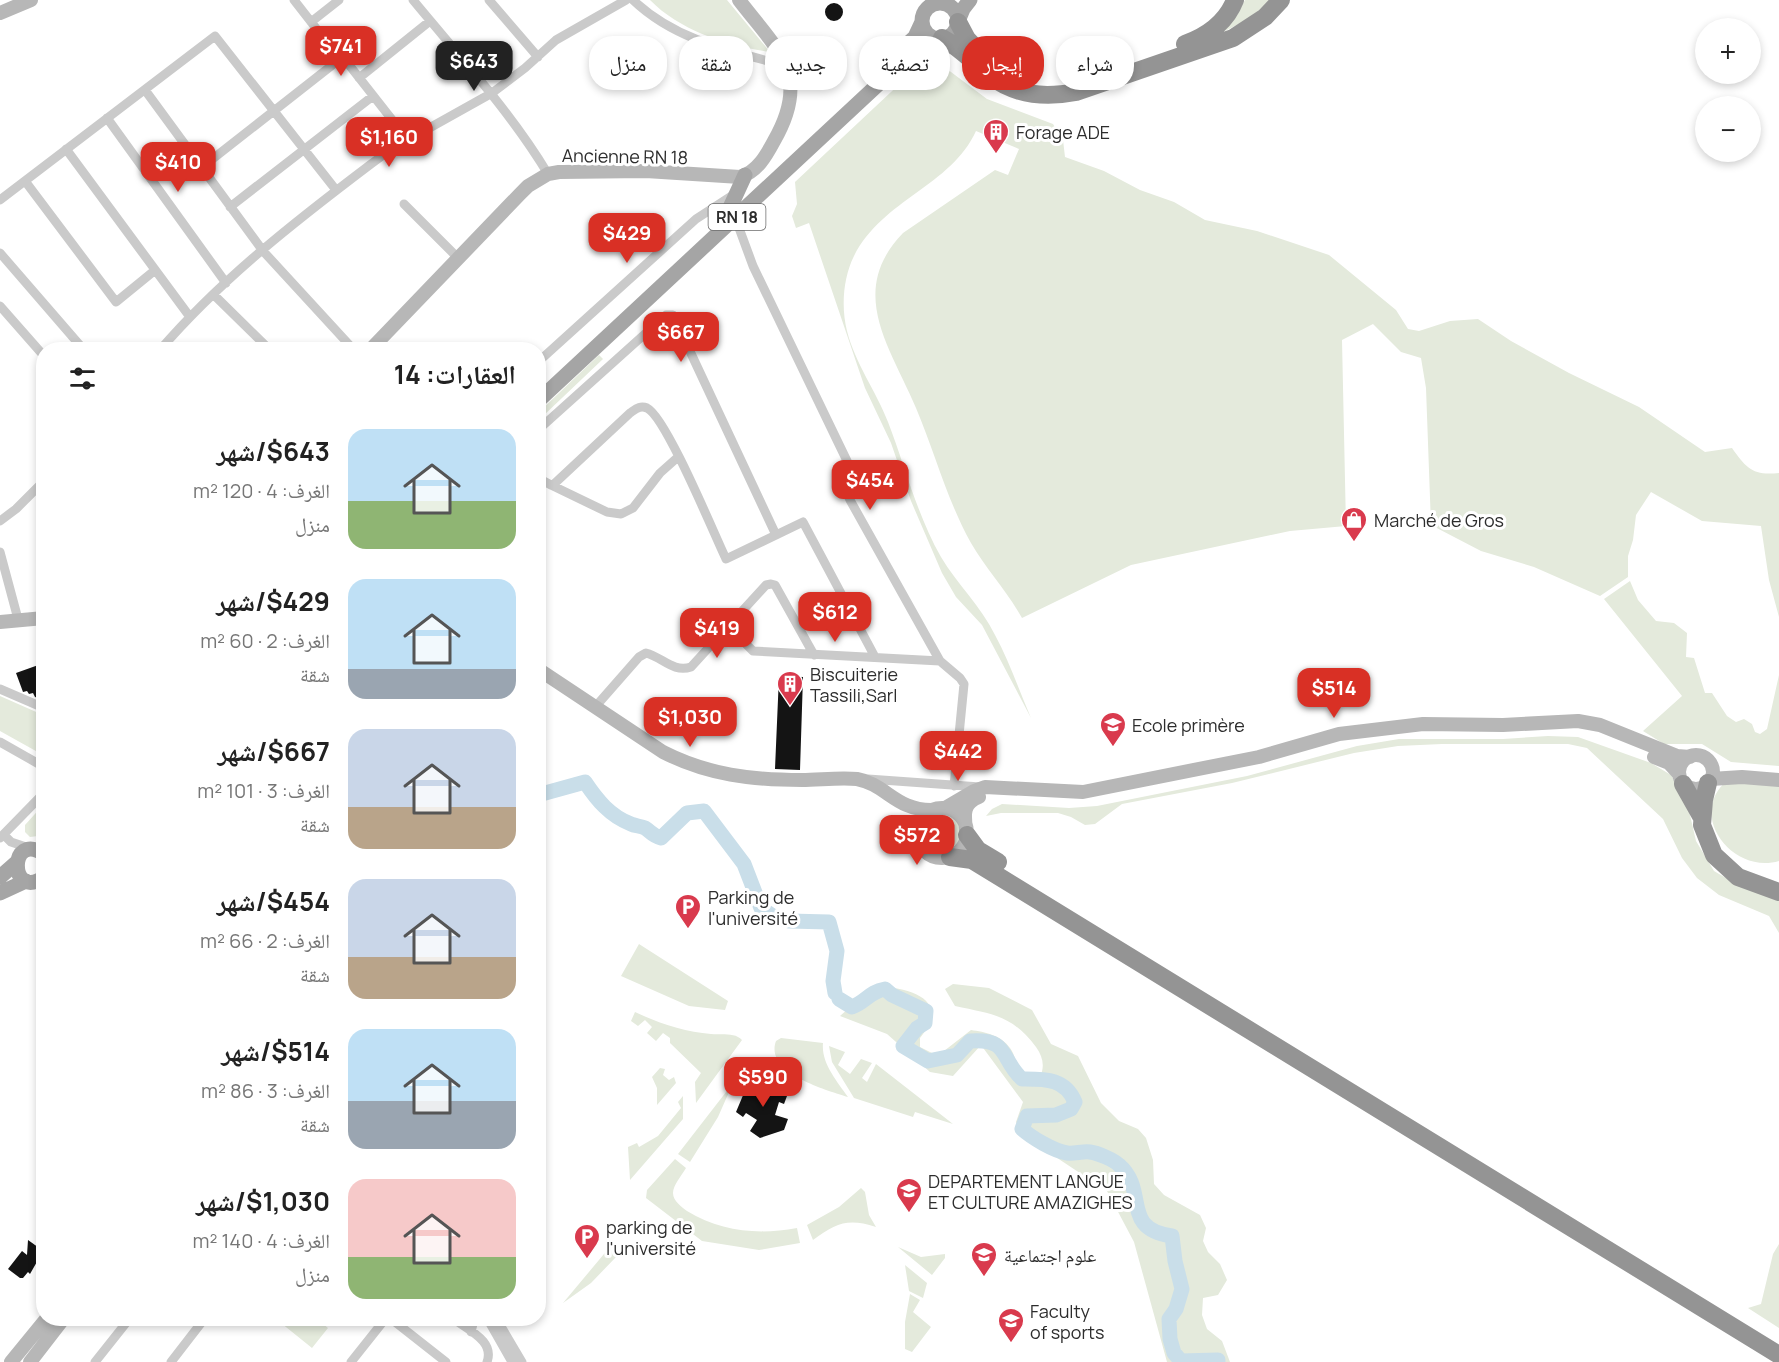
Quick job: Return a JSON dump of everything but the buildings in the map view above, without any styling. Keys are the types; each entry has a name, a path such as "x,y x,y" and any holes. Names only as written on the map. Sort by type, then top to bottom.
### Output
{"highway":[{"path":"958,22 970,43 1003,73 1029,84 1054,85 1079,81 1202,38 1222,22 1235,0"},
{"path":"950,43 963,50 991,77 1017,91 1051,97 1076,92 1233,38 1265,17 1281,0"},
{"path":"1681,779 1701,816 1706,839 1720,862 1738,877 1779,892"},
{"path":"1701,816 1710,781"},
{"path":"967,832 978,850 1779,1342"},
{"path":"950,857 972,860 1779,1354"},
{"path":"1756,883 1779,877"}],"main road":[{"path":"0,13 31,0"},
{"path":"739,0 767,36"},
{"path":"945,36 953,33 963,9 970,0"},
{"path":"935,36 927,33 922,22 923,14 928,7 944,1 954,10 958,22"},
{"name":"RN 18","path":"546,393 723,230 733,214 912,40 922,22"},
{"path":"733,214 735,194 745,176 764,158 784,123 790,99 789,90"},
{"name":"RN 18","path":"546,381 871,90"},
{"name":"Ancienne RN 18","path":"378,342 528,186 548,174 590,170 745,176"},
{"path":"0,622 36,619"},
{"path":"546,674 683,763 720,774 760,780 858,779 911,808 939,809 957,813 967,832"},
{"path":"919,843 917,827 920,820 974,791 985,788 1083,792 1259,757 1339,734 1423,724 1503,725 1578,721 1600,725 1677,756 1701,757 1742,777"},
{"path":"899,803 911,821 919,843 932,856 950,857 960,850 967,832 964,813 968,803 984,795 1058,801 1090,799 1164,782 1249,768 1355,739 1416,732 1492,733 1577,729 1612,737 1669,763 1688,787 1699,789 1710,781 1742,777 1779,780"},
{"path":"1681,779 1682,763 1690,757"},
{"path":"1710,763 1710,781"},
{"path":"0,878 24,852 36,850"},
{"path":"16,863 18,873 36,882"},
{"path":"0,893 36,882"},
{"path":"11,1362 41,1326"},
{"path":"30,1362 58,1326"}],"street":[{"path":"294,0 340,59 346,61 408,140"},
{"path":"310,22 339,0"},
{"path":"413,0 492,93 530,143 548,174"},
{"path":"489,0 538,57"},
{"path":"168,342 226,283 336,190 390,150 492,93 556,40 626,0"},
{"path":"633,0 659,22 698,42 765,60"},
{"path":"359,78 430,21"},
{"path":"0,200 215,36 336,190"},
{"path":"201,168 340,59"},
{"path":"145,90 263,251 347,342"},
{"path":"230,207 373,96"},
{"path":"107,118 226,283"},
{"path":"66,149 190,317"},
{"path":"25,181 116,302 154,271"},
{"path":"546,355 696,219 735,194"},
{"path":"404,204 458,258"},
{"path":"733,214 753,266 848,463 844,471 845,491 940,661 964,684 954,786"},
{"path":"723,230 734,228 741,234"},
{"path":"0,253 4,265 76,342"},
{"path":"214,295 262,342"},
{"path":"0,306 36,347"},
{"path":"546,423 666,315 673,315 776,535"},
{"path":"551,485 638,407 647,408 655,416 678,458 726,559 803,522 875,657"},
{"path":"546,482 607,512 621,514 633,508 660,473 678,458"},
{"path":"0,521 36,490"},
{"path":"0,552 18,620"},
{"path":"596,706 639,657 646,653 682,670 691,667 766,585 775,585 814,655"},
{"path":"728,626 753,651 940,661"},
{"path":"0,689 36,705"},
{"path":"0,742 36,762"},
{"path":"858,779 985,788"},
{"path":"5,838 36,802"},
{"path":"5,838 36,849"},
{"path":"5,838 16,863"},
{"path":"95,1362 124,1326"},
{"path":"171,1362 199,1326"},
{"path":"351,1362 381,1326"},
{"path":"399,1326 446,1362"},
{"path":"472,1326 489,1349 487,1362"},
{"path":"493,1326 512,1362"},
{"path":"495,1326 522,1362"},
{"path":"17,1362 36,1338 38,1330"}],"shaded area":[{"path":"650,0 727,0 765,46 765,51 753,49 753,36 709,36 662,11"},
{"path":"1245,0 1270,0 1251,18 1211,38 1237,15"},
{"path":"950,71 962,80 962,90 975,90 987,99 1053,124 1063,140 1065,157 1104,171 1140,190 1174,202 1205,220 1257,231 1329,255 1396,310 1408,329 1419,331 1450,321 1478,319 1511,341 1569,373 1639,407 1705,452 1732,448 1746,465 1756,472 1779,473 1779,617 1769,580 1761,526 1702,521 1651,492 1636,515 1633,540 1628,556 1628,577 1600,596 1534,567 1481,551 1431,525 1426,388 1421,358 1401,352 1373,324 1342,340 1346,526 1290,531 1131,565 1022,618 977,553 963,527 916,408 886,342 875,298 877,277 886,255 903,233 995,170 1008,175 1019,149 976,131 965,150 950,166 882,220 867,237 854,256 847,274 844,312 851,343 888,422 918,507 933,541 947,567 989,624 1005,655 1031,718 982,625 956,597 942,573 911,501 891,443 865,388 809,223 796,228 792,216 797,204 795,182 893,90 950,90"},
{"path":"599,355 603,359 546,413 546,405"},
{"path":"1630,581 1638,600 1656,621 1674,623 1687,633 1686,657 1694,658 1705,693 1712,693 1727,716 1736,722 1744,719 1752,724 1755,732 1760,734 1767,729 1779,675 1779,766 1731,762 1702,744 1664,744 1643,731 1682,696 1604,599"},
{"path":"0,696 36,712 36,751 0,731"},
{"path":"1578,737 1651,763 1671,775 1687,802 1696,841 1714,871 1731,881 1779,898 1779,933 1769,916 1719,895 1697,878 1682,858 1663,819 1587,748 1568,744 1442,744 1398,746 1354,753 1232,783 1122,804 1095,824 1085,825 1058,813 1001,813 986,816 992,809 1002,804 1069,808 1097,806 1247,776 1357,746 1399,739 1503,739"},
{"path":"1728,780 1779,783 1779,861 1761,863 1745,859 1731,850 1720,838 1713,824 1712,809 1716,794"},
{"path":"36,813 36,836 30,837 25,832 25,825"},
{"path":"942,814 955,820 961,833 955,846 942,852 929,846 923,833 929,820"},
{"path":"639,944 728,1001 725,1010 689,1006 621,976"},
{"path":"953,984 989,988 1032,1010 1051,1044 1078,1056 1101,1103 1119,1121 1138,1129 1146,1138 1153,1160 1154,1184 1164,1195 1200,1215 1206,1228 1203,1241 1208,1252 1220,1264 1227,1280 1218,1295 1203,1298 1202,1315 1207,1329 1222,1341 1230,1362 1167,1362 1134,1242 1107,1191 1021,1134 1016,1122 1023,1102 981,1045 953,1076 930,1072 887,1034 840,1016 874,986 912,992 929,1004 931,1013 929,1024 920,1038 920,1047 934,1054 944,1051 971,1030 987,1033 997,1037 1010,1048 1018,1069 1024,1076 1029,1080 1040,1077 1042,1058 1027,1036 1010,1022 980,1011 955,1006 945,989"},
{"path":"635,1012 682,1029 732,1035 742,1040 696,1103 695,1082 701,1073 670,1043 670,1038 663,1033 656,1041 647,1033 652,1027 645,1020 638,1026 631,1021"},
{"path":"781,1038 823,1043 827,1065 848,1097 813,1085 788,1071 779,1062 775,1052 776,1041"},
{"path":"829,1046 845,1052 838,1065 850,1074 861,1059 872,1063 862,1078 867,1082 876,1064 953,1124 915,1112 913,1117 854,1098 832,1062"},
{"path":"660,1068 665,1069 663,1075 669,1080 674,1077 676,1083 657,1105 657,1088 652,1077"},
{"path":"733,1083 718,1117 690,1162 678,1154"},
{"path":"683,1096 683,1119 630,1180 628,1147 637,1143 639,1147 658,1136 681,1108 678,1102"},
{"path":"675,1159 686,1168 674,1187 673,1196 678,1204 687,1211 713,1224 740,1230 769,1231 797,1228 800,1243 759,1250 702,1241 646,1198 647,1190"},
{"path":"861,1188 865,1192 869,1215 876,1227 858,1223 843,1224 813,1240 807,1225 839,1207"},
{"path":"1779,1244 1779,1328 1748,1308 1761,1304 1773,1254"},
{"path":"898,1247 921,1257 945,1254 945,1258 932,1275"},
{"path":"609,1248 617,1256 591,1283 563,1303"},
{"path":"905,1265 927,1283 923,1298 909,1291"},
{"path":"910,1294 920,1300 913,1312 931,1327 912,1352 905,1349 905,1322"},
{"path":"285,1326 326,1326 328,1328 312,1348"}],"waterway":[{"path":"546,793 585,782 610,812 623,821 645,828 661,838 687,813 704,811 744,864 761,908 774,917 789,921 829,922 837,951 833,981 835,993"},
{"path":"839,999 852,1007 875,992 885,989 892,995 926,1011 925,1023 917,1028 903,1046 928,1061 957,1055 970,1041 983,1041 998,1046 1022,1079 1046,1080 1066,1088 1075,1102 1071,1109 1056,1115 1027,1116 1022,1129 1056,1150 1070,1153 1090,1152 1106,1157 1117,1163 1128,1175 1140,1217 1146,1226 1156,1232 1172,1236 1182,1289 1176,1309 1169,1319 1170,1339 1174,1353 1181,1361 1218,1360 1218,1362"}],"place":[{"name":"Forage ADE","path":"996,155"},
{"name":"Marché de Gros","path":"1354,543"},
{"name":"Biscuiterie Tassili,Sarl","path":"790,707"},
{"name":"Ecole primère","path":"1113,748"},
{"name":"Parking de l'université","path":"688,930"},
{"name":"DEPARTEMENT LANGUE ET CULTURE AMAZIGHES","path":"909,1214"},
{"name":"parking de l'université","path":"587,1260"},
{"name":"علوم اجتماعية","path":"984,1278"},
{"name":"Faculty of sports","path":"1011,1344"}]}
